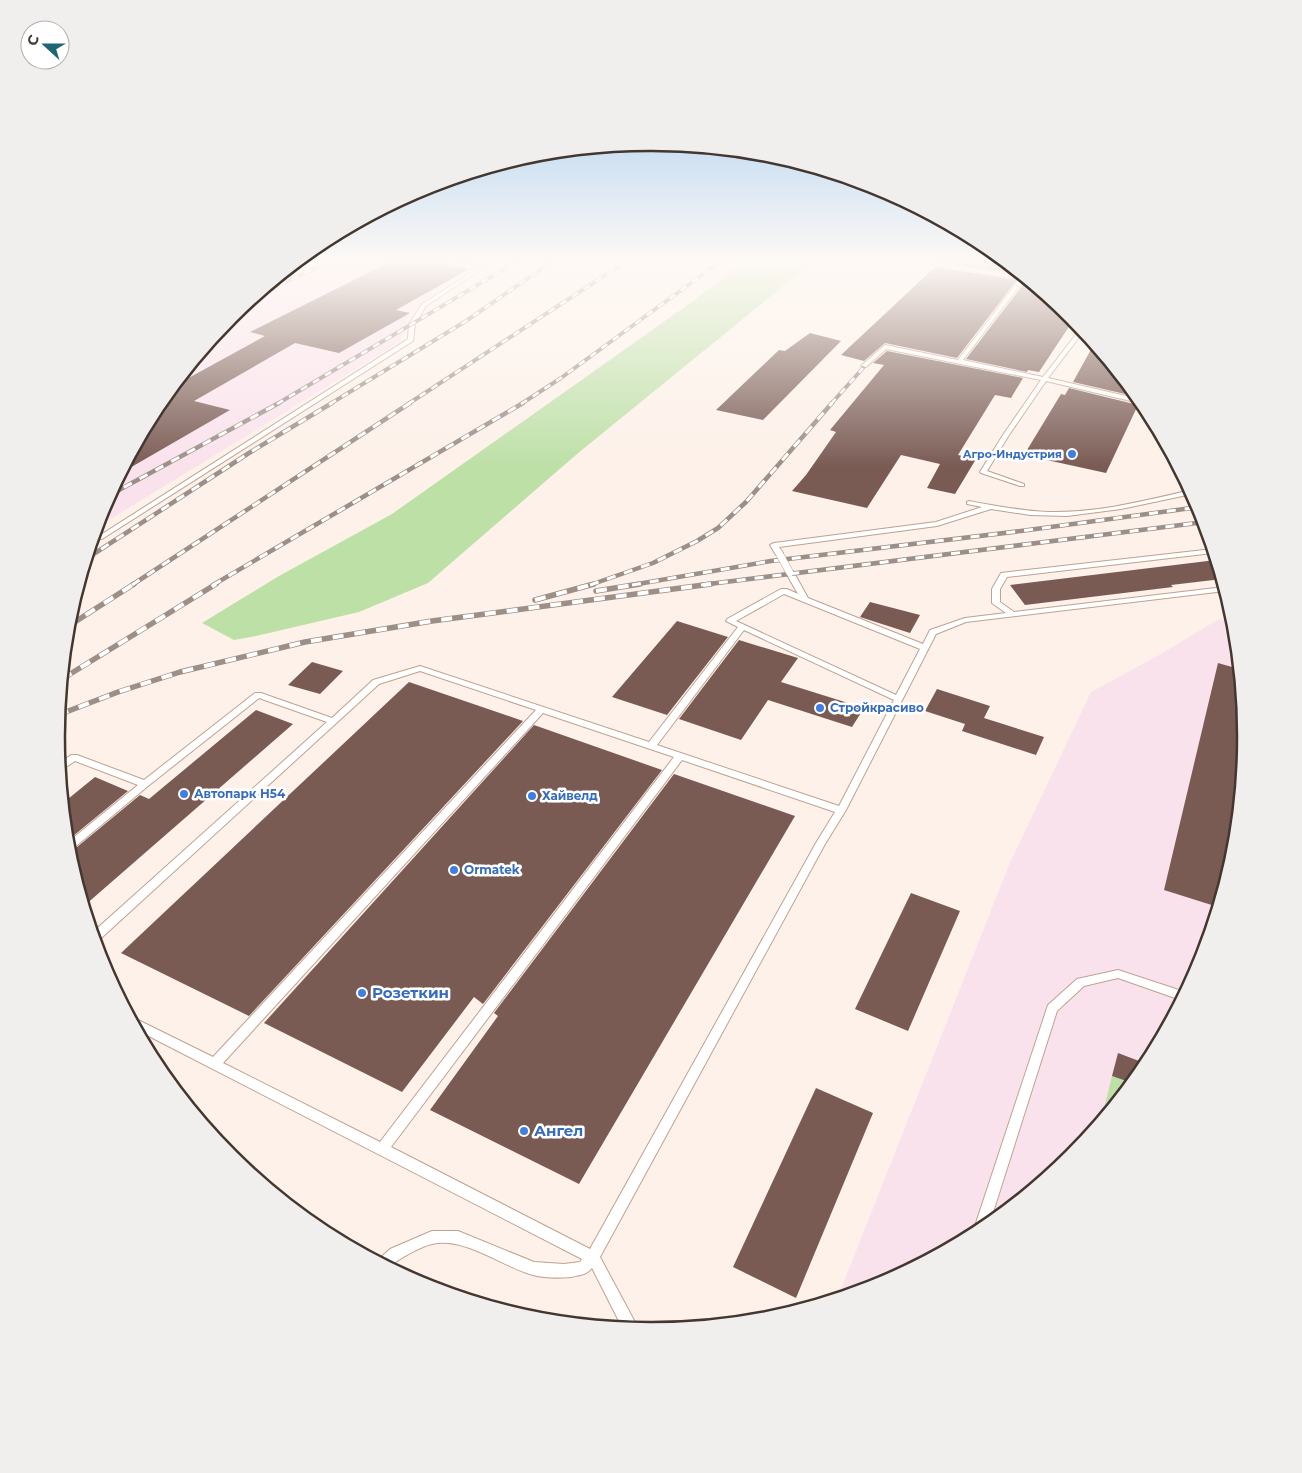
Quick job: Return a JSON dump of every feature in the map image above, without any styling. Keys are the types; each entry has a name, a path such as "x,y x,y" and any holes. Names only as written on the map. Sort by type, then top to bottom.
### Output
{"lane":[{"path":"101,534 411,340 412,330"},
{"path":"960,361 984,330"},
{"path":"1022,486 983,472 1044,379 1077,335"},
{"path":"864,366 885,347 960,361 1129,399"},
{"path":"970,503 1020,512 1068,514 1149,502 1184,494"},
{"path":"805,599 774,545 937,524 991,506"},
{"path":"1014,615 996,603 996,589 1004,575 1207,552"},
{"path":"388,1260 395,1254 432,1237 458,1237 534,1269 564,1271 583,1268 593,1257 820,843 841,810 933,632 965,620 1218,590"},
{"path":"899,699 730,621 784,591 925,648"},
{"path":"651,746 742,627"},
{"path":"99,933 376,682 420,668 841,810"},
{"path":"75,842 258,694 333,721"},
{"path":"214,1064 542,709"},
{"path":"382,1150 680,756"},
{"path":"66,763 74,757 145,784"},
{"path":"984,1219 1052,1008 1081,982 1118,974 1178,994"},
{"path":"143,1027 593,1257 627,1321"}],"shaded area":[{"path":"230,330 405,330 401,341 106,522 125,477 164,411 210,350"},
{"path":"1225,619 1236,698 1236,775 1232,813 1226,851 1206,925 1177,996 1158,1030 1116,1093 1092,1123 1037,1177 1008,1201 977,1224 944,1244 875,1278 840,1291 1009,865 1091,692 1161,654 1217,620"}],"green space":[{"path":"653,330 730,330 577,454 428,583 359,612 234,640 202,623 279,576 392,514"},
{"path":"1112,1076 1125,1081 1116,1093 1104,1108"}],"building":[{"path":"255,330 380,330 339,353 295,343 194,401 230,410 130,468 164,411 187,379 265,336 250,332"},
{"path":"868,330 979,330 957,358 885,343 864,361 841,355"},
{"path":"988,330 1067,330 1039,372 1028,370 1027,372 966,359"},
{"path":"810,333 841,341 763,420 716,410 779,350 785,351"},
{"path":"1091,349 1126,394 1073,382"},
{"path":"887,351 1023,378 1011,398 995,395 958,455 976,459 955,494 927,488 940,464 901,455 867,508 792,491 806,475 836,432 830,430 884,365 873,363"},
{"path":"1069,388 1133,404 1136,409 1106,473 1024,455 1061,394 1065,395"},
{"path":"1210,561 1215,580 1171,585 1173,587 1025,605 1010,585"},
{"path":"870,602 920,615 910,633 860,617"},
{"path":"677,621 728,637 667,715 612,697"},
{"path":"739,640 798,658 781,682 864,708 852,727 768,700 741,740 679,719"},
{"path":"312,662 343,671 320,694 288,685"},
{"path":"1218,663 1233,667 1236,698 1236,775 1226,851 1212,905 1164,890"},
{"path":"409,682 523,721 249,1016 121,953"},
{"path":"937,689 990,706 984,718 1044,737 1036,755 962,731 965,724 925,711"},
{"name":"Автопарк Н54","path":"256,710 293,724 89,902 76,848 140,795 149,799"},
{"path":"534,725 662,770 483,1004 474,997 402,1092 264,1023"},
{"path":"674,774 795,816 579,1184 430,1110 498,1016 494,1013"},
{"path":"95,777 128,791 74,836 68,799"},
{"path":"911,893 960,911 908,1031 855,1009"},
{"path":"1118,1053 1139,1061 1125,1081 1112,1076"},
{"path":"816,1088 873,1113 796,1298 733,1267"}],"railway":[{"path":"277,404 402,330"},
{"path":"330,404 452,330"},
{"path":"408,404 522,330"},
{"path":"521,404 561,378 627,330"},
{"path":"831,404 863,368"},
{"path":"120,490 279,403"},
{"path":"94,554 249,453 332,403"},
{"path":"132,585 410,403"},
{"path":"213,585 523,403"},
{"path":"590,585 653,563 718,528 746,502 832,403"},
{"path":"632,585 771,561 1190,508"},
{"path":"701,585 1196,523"},
{"path":"76,621 134,584"},
{"path":"68,675 216,584"},
{"path":"535,600 594,584"},
{"path":"596,591 640,584"},
{"path":"66,712 118,692 180,672 305,642 432,621 711,584"}],"place":[{"name":"Агро-Индустрия","path":"1072,454"},
{"name":"Стройкрасиво","path":"820,708"},
{"name":"Автопарк Н54","path":"184,794"},
{"name":"Хайвелд","path":"532,796"},
{"name":"Ormatek","path":"454,870"},
{"name":"Розеткин","path":"362,993"},
{"name":"Ангел","path":"524,1131"}]}
